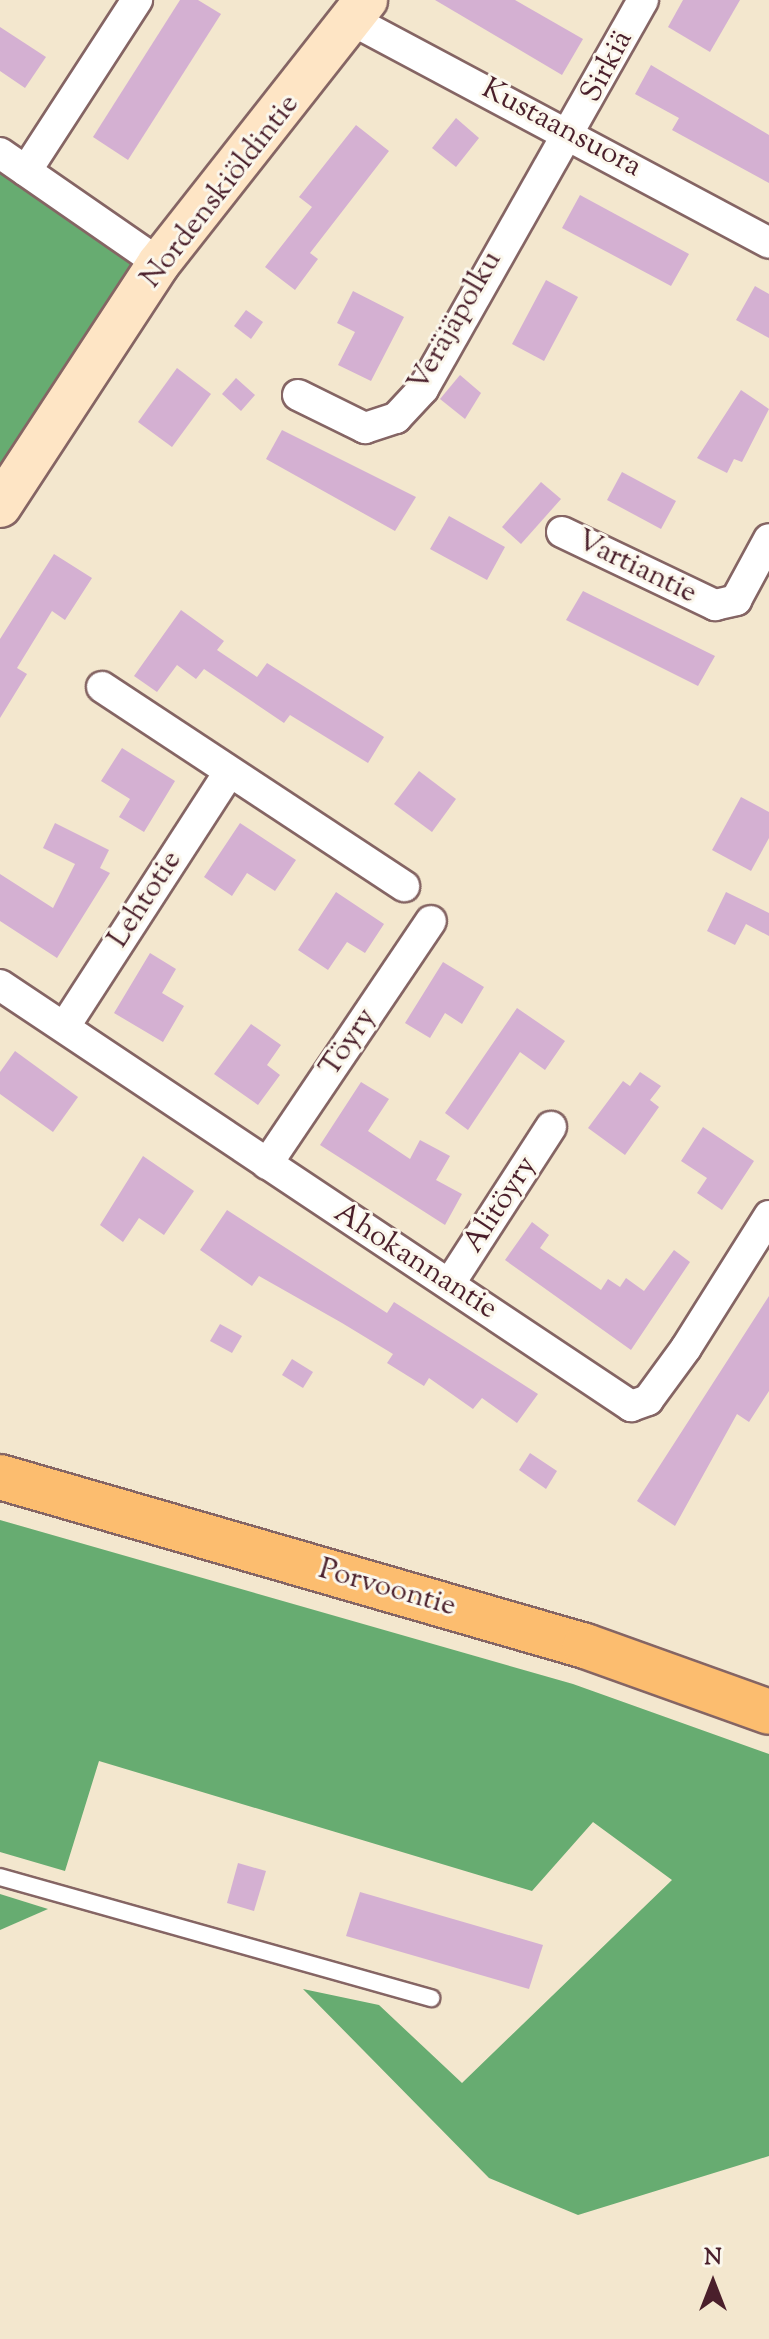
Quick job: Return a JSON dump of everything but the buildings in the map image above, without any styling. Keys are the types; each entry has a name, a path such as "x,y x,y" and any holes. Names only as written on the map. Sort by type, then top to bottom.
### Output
{"main road":[{"name":"Nordenskiöldintie","path":"0,506 159,263 358,10"},
{"name":"Porvoontie","path":"0,1477 585,1646 769,1712"}],"street":[{"path":"26,171 137,0"},
{"name":"Sirkiä","path":"572,134 643,0"},
{"name":"Kustaansuora","path":"358,10 769,243"},
{"name":"Veräjäpolku","path":"298,395 365,428 396,418 423,389 497,251 572,134"},
{"path":"0,153 159,263"},
{"name":"Vartiantie","path":"562,532 715,605 736,600 769,539"},
{"path":"102,687 228,774 404,886"},
{"name":"Lehtotie","path":"65,1026 228,774"},
{"name":"Töyry","path":"267,1164 431,921"},
{"name":"Ahokannantie","path":"4,997 65,1026 631,1406 648,1400 671,1369 769,1216"},
{"name":"Alitöyry","path":"450,1283 551,1127"}],"lane":[{"path":"0,1877 431,1998"}],"green space":[{"path":"0,167 146,261 0,473"},
{"path":"0,1520 573,1684 769,1754 769,2156 578,2215 489,2178 303,1989 379,2005 462,2083 672,1880 593,1822 532,1891 99,1761 65,1871 0,1852"},
{"path":"0,1894 48,1909 0,1930"}]}
